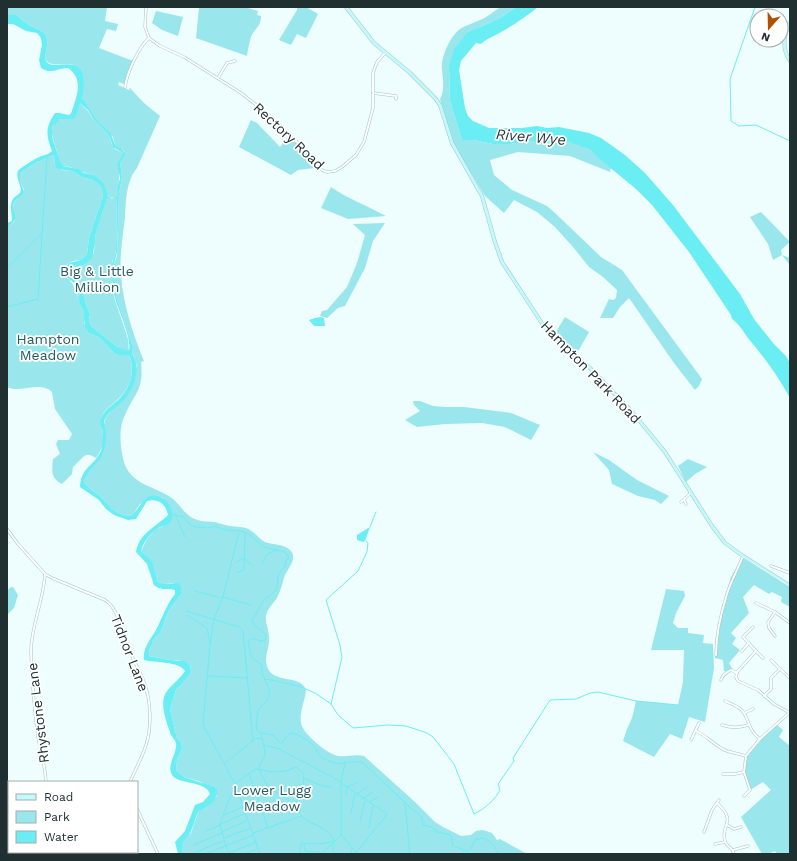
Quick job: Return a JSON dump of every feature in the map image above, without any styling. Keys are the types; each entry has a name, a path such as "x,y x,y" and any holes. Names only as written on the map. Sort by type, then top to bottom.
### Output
{"main road":[{"name":"Hampton Park Road","path":"346,7 368,36 385,53 409,72 440,105 452,143 482,196 498,252 508,272 547,331 590,368 624,403 664,452 720,537 743,556 790,586"},
{"path":"790,23 784,41 785,52 790,61"}],"street":[{"path":"125,87 139,51 149,38 145,27 146,7"},
{"name":"Rectory Road","path":"149,38 160,46 184,57 218,78 269,114 286,133 303,147 322,170 327,172 338,170 356,155 364,142 373,108 373,79 376,66 385,53"},
{"path":"218,78 227,63 235,61"},
{"path":"373,93 396,96"},
{"path":"681,502 691,493"},
{"path":"684,500 686,504"},
{"name":"Tidnor Lane","path":"7,529 18,544 45,574 108,602 113,609 121,626 128,649 145,683 148,702 149,729 147,739 130,781"},
{"path":"716,655 716,644 721,615 727,594 743,556"},
{"path":"771,566 790,573"},
{"name":"Rhystone Lane","path":"45,574 44,585 32,636 31,652 34,698 46,781"},
{"path":"756,603 775,612 790,623"},
{"path":"775,612 768,622 769,628 775,636"},
{"path":"753,627 743,637 763,658"},
{"path":"742,651 749,643"},
{"path":"744,796 750,790 744,772 746,756 760,739 790,713 774,704 754,688 738,681 736,677 737,673 756,651"},
{"path":"771,660 790,678"},
{"path":"764,696 771,689 771,678 780,669"},
{"path":"721,680 727,672 731,670 737,673"},
{"path":"725,701 734,705 744,713 753,734 760,739"},
{"path":"744,713 753,709"},
{"path":"691,740 699,723"},
{"path":"722,725 732,728 748,725"},
{"path":"696,731 706,735 726,750 746,756"},
{"path":"723,774 744,772"},
{"path":"704,832 704,828 712,810 719,800"},
{"path":"717,803 723,808 727,816 728,821 724,830 725,842 733,850 734,854"},
{"path":"138,811 158,854"},
{"path":"727,825 733,829 741,827"},
{"path":"715,844 725,842"},
{"path":"733,850 748,846"}],"green space":[{"name":"Lower Lugg Meadow","path":"7,7 107,7 105,21 118,24 116,31 107,29 99,48 133,61 124,84 119,82 118,85 129,90 130,88 144,103 160,116 137,168 133,173 129,185 126,198 120,262 126,308 132,330 144,361 141,362 142,371 140,385 123,419 121,429 120,439 122,453 129,472 142,483 173,499 192,518 227,526 246,528 265,542 282,546 291,551 293,558 291,565 285,575 277,598 266,616 269,643 266,661 268,669 272,674 298,682 303,685 306,690 301,711 301,723 311,738 323,748 335,755 364,756 435,822 443,827 461,836 471,835 476,831 483,830 492,833 497,840 500,839 527,854 185,854 182,850 181,845 185,838 191,833 198,812 217,796 201,782 184,777 176,770 177,760 182,748 181,742 177,738 170,709 176,690 189,676 191,671 190,665 178,660 149,656 149,651 154,639 160,633 169,610 182,593 182,590 173,583 165,584 158,582 152,562 141,551 147,539 156,529 166,525 172,514 163,498 154,496 140,504 130,516 124,515 112,509 100,496 89,488 84,481 85,476 105,445 104,425 106,417 122,402 137,366 132,354 133,347 116,296 113,268 117,255 119,194 122,177 120,163 124,152 121,148 115,145 113,137 97,120 81,98 84,82 82,72 77,66 71,64 56,64 50,63 46,60 47,40 44,33 30,26 17,15 7,15"},
{"path":"199,7 245,7 258,11 257,15 261,16 261,20 251,37 247,56 196,38"},
{"path":"297,7 306,7 318,14 306,38 297,34 291,45 279,40 297,10"},
{"path":"501,7 516,7 500,18 480,27 449,66 450,101 462,140 473,140 493,144 510,144 530,141 557,145 568,142 590,148 611,167 610,172 570,156 518,152 490,160 494,175 512,190 547,206 601,257 622,270 702,379 699,386 695,390 674,363 629,298 620,307 613,318 600,318 609,299 613,300 616,298 617,290 589,267 555,227 537,212 514,200 504,213 485,196 460,155 449,133 440,99 443,88 442,65 444,53 453,36 460,29 486,17"},
{"path":"156,11 183,17 178,36 162,30 152,23"},
{"path":"80,103 109,135 115,149 123,153 123,156 118,162 119,180 117,198 113,198 106,194 93,175 63,166 59,159 52,136 52,129 56,122 60,119 66,118"},
{"path":"251,120 257,123 280,147 288,137 301,147 316,164 315,168 298,170 291,175 239,147"},
{"name":"Hampton Meadow","path":"54,155 55,166 62,170 72,171 82,177 93,180 101,186 103,196 89,238 87,254 81,260 73,261 67,264 68,278 80,299 84,323 89,333 100,338 114,353 129,355 132,367 132,373 128,385 122,396 105,411 102,416 101,423 103,440 98,455 96,458 90,455 83,457 73,467 72,474 62,484 55,479 52,467 53,459 60,454 56,444 58,440 69,440 72,434 55,409 52,392 42,387 12,389 7,387 7,227 14,222 13,206 24,190 20,181 20,173 35,163"},
{"path":"331,187 386,216 348,219 321,208"},
{"name":"Big & Little Million","path":"107,197 117,199 116,250 112,261 114,297 128,339 129,352 117,347 91,326 89,321 90,314 81,284 74,277 72,271 73,267 84,265 94,253 95,236"},
{"path":"761,212 790,242 781,250 782,255 773,260 768,244 750,217"},
{"path":"385,223 373,241 365,268 345,306 338,308 327,318 320,316 322,311 327,310 347,287 357,263 365,235 353,224"},
{"path":"782,255 790,258 790,265"},
{"path":"565,317 589,332 576,355 554,335"},
{"path":"413,401 420,401 433,406 464,407 511,413 540,425 531,440 505,427 482,423 445,424 417,427 405,420 420,411 414,405"},
{"path":"593,452 609,460 637,480 669,496 661,504 655,500 638,496 612,484 609,470"},
{"path":"688,459 707,467 695,474 686,482 678,466"},
{"path":"742,558 790,588 790,607 781,602 782,597 772,592 769,594 754,585 743,597 749,613 731,633 736,638 732,644 740,650 729,663 734,672 726,672 724,671 723,660 715,658 716,641 731,577"},
{"path":"13,587 18,595 14,608 7,615 7,591"},
{"path":"666,589 684,591 685,596 676,613 673,623 678,628 688,628 688,633 704,635 703,643 713,644 714,668 705,722 689,717 682,739 670,734 654,757 623,741 632,718 636,701 678,705 683,682 684,650 651,650"},
{"path":"776,724 783,730 779,737 790,746 790,854 777,854 775,851 768,854 762,854 741,817 771,790 763,782 750,790 744,772 746,756"}],"water":[{"name":"River Wye","path":"516,7 538,7 530,14 500,33 481,44 476,43 461,61 459,70 465,108 468,116 473,121 489,128 522,128 537,126 547,128 559,127 589,133 601,138 625,155 645,173 673,205 740,294 754,319 773,343 786,356 790,363 790,398 781,382 765,360 739,325 732,319 731,315 689,252 652,205 590,149 568,142 557,145 530,141 510,144 493,144 473,140 462,140 450,101 449,66 454,49 467,33 500,18"},
{"path":"7,15 17,15 30,26 41,31 46,36 46,61 50,64 71,64 78,66 82,71 84,81 82,98 97,120 111,134 115,145 121,148 125,154 120,163 122,177 119,194 117,252 113,268 116,296 133,347 132,354 137,366 137,372 130,392 105,419 105,448 100,459 88,473 84,481 89,488 100,496 112,509 124,515 130,516 144,500 152,496 157,496 164,499 170,506 172,512 170,523 153,532 145,541 141,551 152,561 158,582 165,584 178,583 182,592 169,610 160,633 154,639 149,651 149,656 184,661 190,665 191,671 189,676 176,690 170,709 177,738 181,742 182,748 177,760 176,770 184,777 214,787 217,790 217,794 213,801 198,812 190,834 182,846 182,850 185,854 178,854 175,842 185,831 195,805 203,802 210,794 208,790 200,785 175,778 170,770 176,743 171,735 166,721 163,702 167,690 185,671 178,665 144,660 144,651 167,606 175,594 175,590 162,589 154,585 147,564 136,552 140,540 148,531 168,515 167,511 161,503 151,500 147,501 136,519 128,520 114,515 106,509 99,500 80,487 83,475 101,451 103,433 100,422 101,417 122,396 129,385 132,373 129,355 114,353 100,338 89,333 85,327 83,310 80,304 78,292 74,283 68,278 65,270 69,263 81,260 87,254 89,238 103,196 101,186 93,180 82,177 72,171 58,169 55,166 54,155 35,163 20,173 20,181 24,192 13,205 15,220 7,227 7,223 12,221 12,202 21,190 17,177 18,171 39,157 52,151 48,136 49,123 55,113 71,114 77,95 78,83 73,73 68,68 49,71 41,68 39,60 42,45 41,38 37,33 26,31 13,24 7,24","holes":["80,103 88,110 95,121 109,135 113,147 123,153 118,162 120,179 117,198 108,196 104,184 98,178 78,169 63,166 60,161 52,137 53,126 60,119 73,119 76,116","107,198 117,199 116,250 112,263 112,276 115,298 129,339 129,351 117,347 91,326 89,321 90,314 81,284 74,277 72,271 73,267 84,265 92,258 95,236"]},
{"path":"315,318 324,318 325,326 314,326 309,320"},
{"path":"370,527 365,541 363,542 357,540 357,535"}],"waterway":[{"path":"755,7 730,79 731,121 739,126 756,125 790,141"},
{"path":"7,307 38,299 47,158"},
{"path":"7,268 42,233"},
{"path":"370,527 376,512"},
{"path":"173,514 183,517 189,524 195,527 209,528 214,526 226,530 247,533 264,547 283,551 288,555 289,558 286,560 285,567 279,574 275,591 264,599 252,620 253,623 265,634 266,639 262,641 251,639 248,642 251,655 254,660 261,664 263,675 269,689 269,698 258,710 257,730 261,733 273,735 281,743 288,735 296,734 312,744 321,757 333,763 363,763 421,816 423,825 431,827 437,832 451,836 453,846 467,851 470,850 475,840 483,838 492,844 498,854"},
{"path":"175,514 185,537"},
{"path":"229,854 220,824 235,784 203,725 210,645 214,619 223,597 239,532"},
{"path":"236,573 244,570 245,533"},
{"path":"331,704 342,657 340,645 326,600 358,571 367,552 368,543 366,541"},
{"path":"263,562 267,554 277,550"},
{"path":"236,562 244,558 252,565"},
{"path":"195,591 222,598"},
{"path":"223,597 251,605"},
{"path":"186,611 239,627 243,631 253,741"},
{"path":"187,615 207,628 210,643"},
{"path":"208,676 247,678"},
{"path":"266,679 299,686 315,693 331,704 338,715 353,728 388,725 406,726 427,733 433,737 454,764 474,814 489,804 496,797 500,790 498,784 514,761 513,758 550,700 576,699 590,693 598,692 636,701 678,705"},
{"path":"261,734 265,754 259,769 277,806"},
{"path":"225,763 256,738 261,739"},
{"path":"263,745 277,748 334,778 387,814 356,853 357,854"},
{"path":"333,854 333,843 341,835 341,782 345,762"},
{"path":"260,854 235,784 249,773 257,769 272,772 286,771 296,767 304,774 303,789 294,804 267,786"},
{"path":"249,773 268,828"},
{"path":"303,778 322,786 331,787"},
{"path":"348,787 358,782"},
{"path":"346,795 347,786"},
{"path":"357,794 367,787"},
{"path":"351,813 355,792"},
{"path":"363,798 373,792"},
{"path":"370,802 378,797"},
{"path":"296,801 300,805 300,814 308,821 326,831 335,841 321,844 301,843 300,854"},
{"path":"360,821 365,801"},
{"path":"405,803 410,854"},
{"path":"369,828 373,805"},
{"path":"224,815 243,807"},
{"path":"221,824 246,813"},
{"path":"253,833 301,816"},
{"path":"223,831 247,821"},
{"path":"206,831 220,825"},
{"path":"224,838 251,828"},
{"path":"194,845 222,833"},
{"path":"205,854 253,835"},
{"path":"341,835 358,854"},
{"path":"196,852 223,841"},
{"path":"227,854 256,842"},
{"path":"304,844 305,851 319,852"},
{"path":"321,854 332,844"},
{"path":"245,854 257,849"},
{"path":"351,854 352,849"}]}
